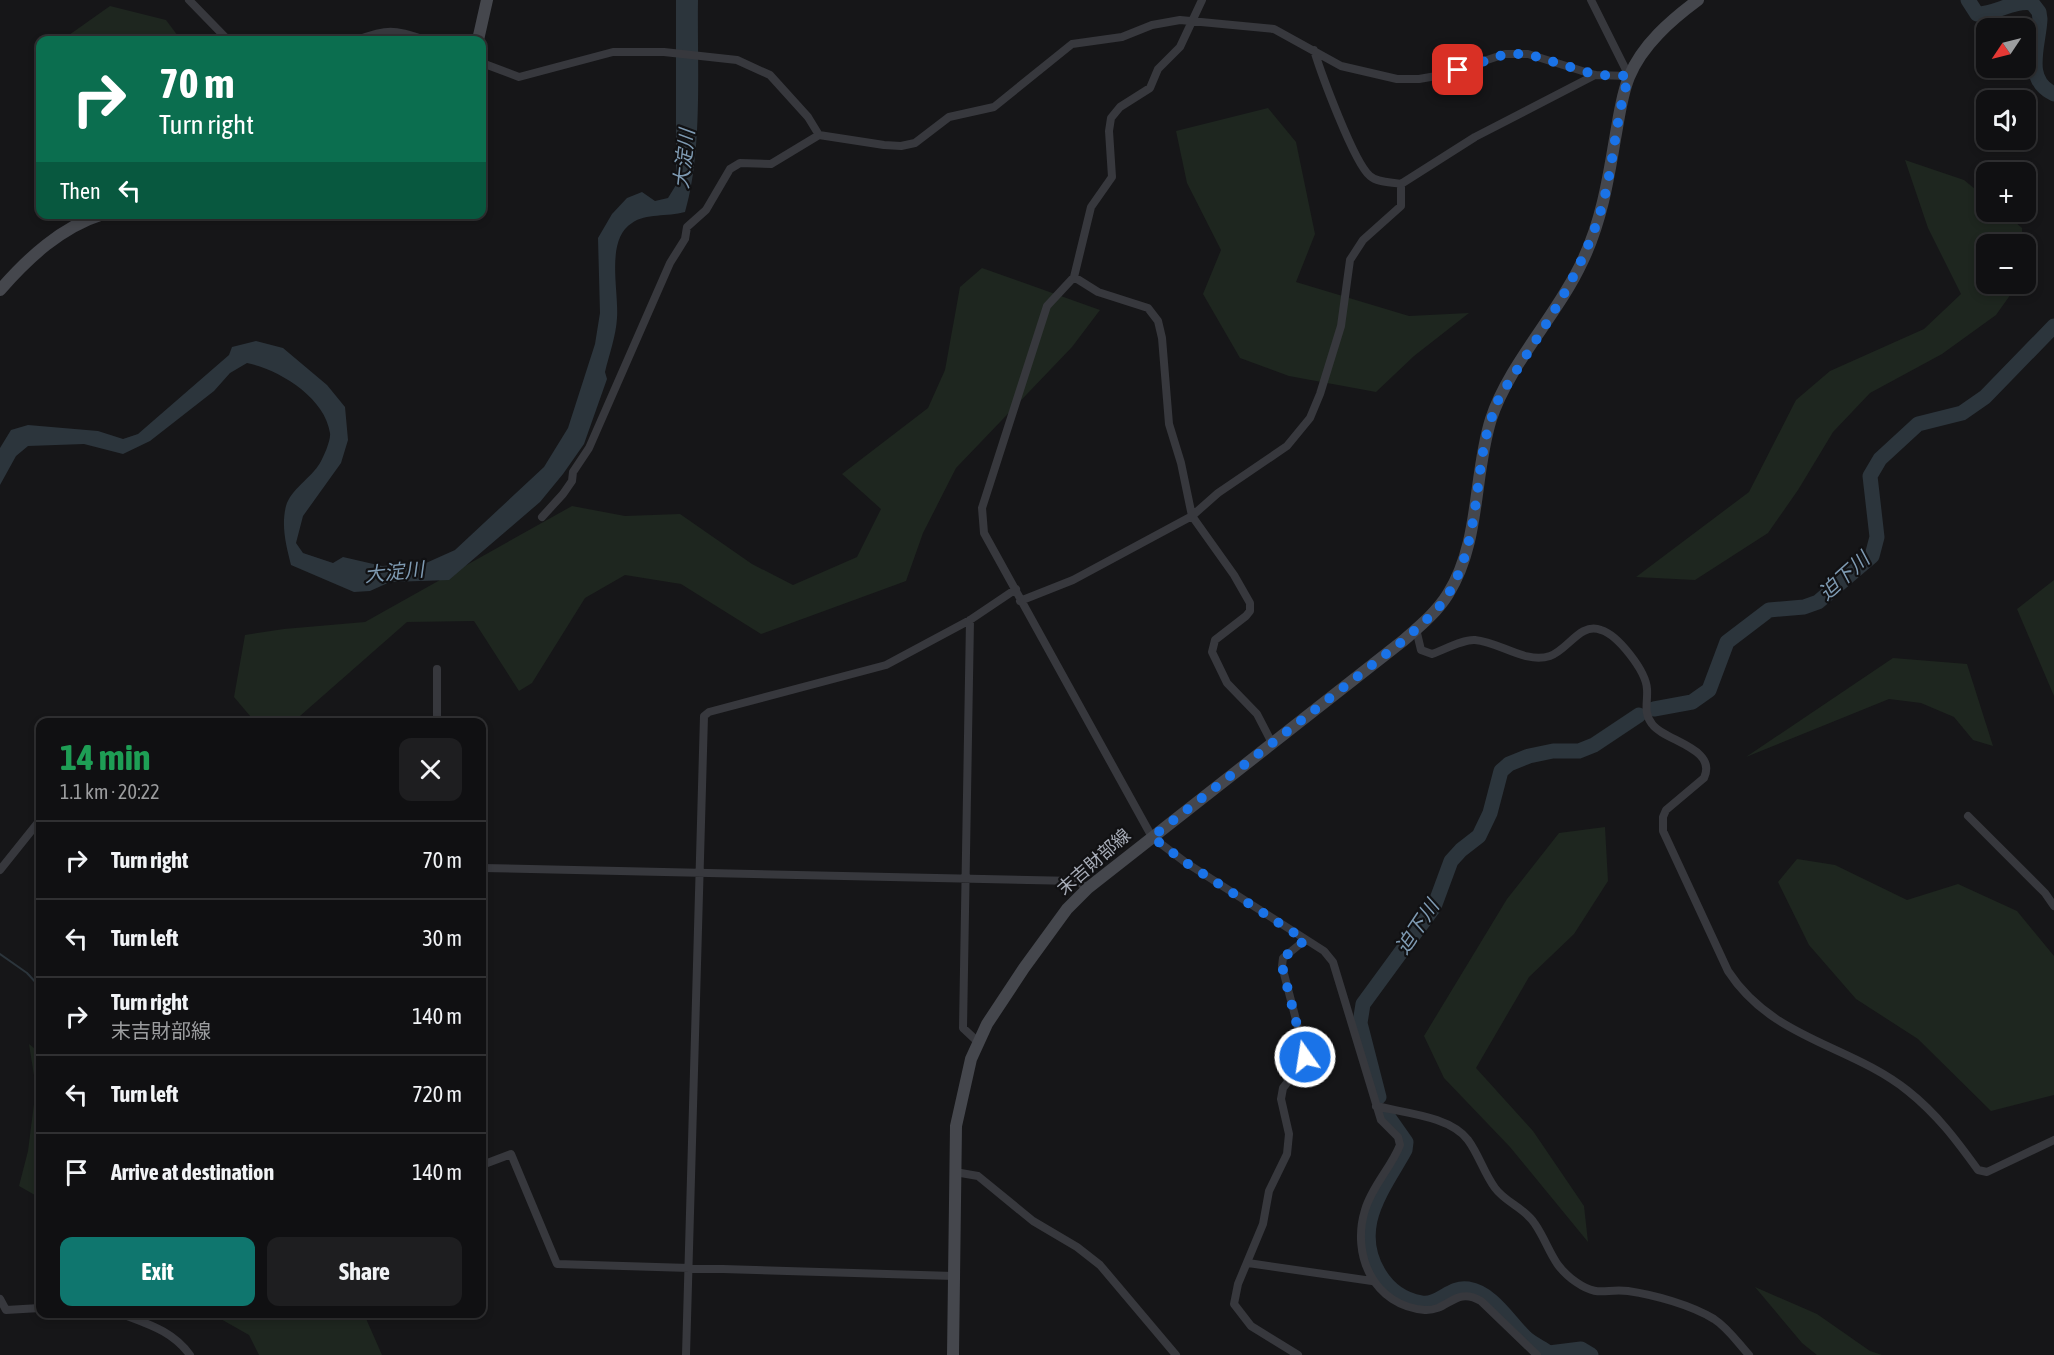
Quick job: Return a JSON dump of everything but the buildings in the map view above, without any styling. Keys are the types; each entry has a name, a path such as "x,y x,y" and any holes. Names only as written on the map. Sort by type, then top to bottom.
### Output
{"main road":[{"path":"479,36 487,0"},
{"name":"末吉財部線","path":"953,1355 956,1126 971,1059 978,1042 1045,939 1088,888 1416,629 1448,595 1464,560 1472,528 1484,444 1499,398 1572,280 1589,245 1606,189 1621,106 1629,76 1660,32 1698,0"},
{"path":"0,290 39,250 70,229 92,219"}],"street":[{"path":"189,0 224,36"},
{"path":"1202,0 1180,47 1158,69 1150,88 1120,107 1111,118 1109,131 1112,177 1091,207 1074,276 1047,306 982,508 984,533 1152,837 1185,862 1324,951 1333,962 1381,1120 1398,1137 1400,1145 1372,1193 1361,1228 1364,1262 1372,1281 1388,1295 1424,1310 1439,1309 1455,1298 1471,1295 1537,1355"},
{"path":"542,517 572,481 573,472 589,448 670,263 684,239 687,227 706,210 730,169 740,163 771,164 819,135 884,145 915,143 949,117 994,107 1072,44 1122,37 1161,23 1180,20 1274,29 1341,66 1397,79 1419,79 1442,75 1506,54 1528,54 1596,75 1629,76 1591,0"},
{"path":"367,36 394,29 414,36"},
{"path":"1314,50 1322,75 1357,158 1370,176 1380,181 1401,184 1475,137 1596,75"},
{"path":"486,65 519,77 613,52 664,52 737,60 770,75 808,117 819,135"},
{"path":"1020,601 1073,580 1192,516 1218,493 1287,446 1310,418 1341,326 1350,260 1363,240 1401,206 1401,184"},
{"path":"1074,276 1098,292 1148,308 1158,321 1162,338 1169,424 1182,463 1192,516 1234,575 1250,603 1246,616 1215,640 1212,652 1227,683 1257,714 1272,743"},
{"path":"686,1355 704,716 709,711 886,665 970,620 1016,589"},
{"path":"970,620 963,1028 978,1042"},
{"path":"1416,629 1421,650 1432,654 1472,639 1529,656 1544,657 1558,652 1582,632 1592,628 1605,631 1637,662 1646,684 1645,704 1650,722 1656,729 1696,751 1705,765 1706,776 1701,782 1666,810 1663,818 1663,831 1722,961 1741,992 1779,1022 1876,1071 1908,1091 1948,1128 1978,1170 1987,1172 2054,1140"},
{"path":"437,669 437,718"},
{"path":"1968,816 2045,893 2054,906"},
{"path":"0,870 36,825"},
{"path":"486,868 1076,880 1088,888"},
{"path":"1298,1355 1251,1326 1234,1304 1238,1284 1263,1224 1269,1191 1287,1154 1289,1134 1281,1099 1283,1088 1306,1058 1282,966 1283,958 1305,940"},
{"path":"1376,1106 1446,1124 1466,1137 1480,1157 1494,1187 1503,1198 1530,1217 1560,1269 1576,1282 1591,1291 1605,1293 1625,1291 1698,1311 1722,1325 1749,1355"},
{"path":"486,1163 511,1154 557,1264 954,1276"},
{"path":"955,1172 978,1176 1033,1221 1077,1247 1100,1265 1176,1355"},
{"path":"1248,1263 1372,1281"},
{"path":"0,1299 6,1310 36,1308"},
{"path":"132,1318 164,1331 183,1345 190,1355"}],"shaded area":[{"path":"110,6 166,20 178,36 70,36"},
{"path":"1268,108 1296,142 1315,234 1296,282 1409,316 1469,313 1414,356 1376,392 1289,376 1240,358 1203,294 1221,250 1187,183 1176,131"},
{"path":"1905,160 1964,180 1976,190 1976,222 2015,222 2022,228 2022,234 1976,234 1976,294 2011,294 1996,315 1942,354 1870,393 1833,432 1798,490 1768,533 1695,580 1636,577 1749,492 1796,400 1830,371 1924,329 1961,294 1928,228"},
{"path":"982,268 1100,310 1072,347 956,468 923,533 906,581 761,634 681,584 625,575 585,598 532,683 519,691 474,621 407,622 298,718 252,718 234,697 245,635 365,622 572,506 625,516 680,514 752,564 793,585 857,557 881,509 842,474 928,408 945,370 960,287"},
{"path":"2054,580 2054,696 2017,609"},
{"path":"1893,658 1967,664 1993,746 1973,740 1954,717 1921,703 1889,699 1746,757"},
{"path":"1605,827 1608,881 1574,934 1529,977 1476,1068 1533,1131 1584,1206 1588,1242 1510,1147 1444,1078 1424,1036 1507,899 1559,833"},
{"path":"1797,859 1835,865 1907,900 1958,884 2017,911 2054,956 2054,1095 1991,1111 1918,1039 1856,999 1809,945 1778,882"},
{"path":"29,1044 36,1050 36,1088"},
{"path":"36,1088 36,1196 19,1186 28,1151"},
{"path":"1755,1287 1817,1314 1870,1351 1882,1355 1817,1355 1802,1343"},
{"path":"219,1318 366,1318 382,1355 259,1355 249,1335"}],"water":[{"name":"大淀川","path":"676,0 698,0 697,135 691,188 685,212 650,216 632,223 624,231 616,253 617,318 605,372 607,379 584,444 540,502 449,580 390,582 370,591 354,592 291,565 284,528 286,506 292,494 320,463 330,433 326,420 310,397 286,378 247,363 230,373 214,391 150,441 123,454 84,444 28,446 16,456 0,485 0,448 11,430 28,425 98,431 123,439 138,434 229,355 232,347 256,341 283,348 327,385 345,407 348,440 341,463 303,516 296,543 303,553 333,563 343,557 382,566 426,563 455,550 544,467 568,428 595,344 600,313 598,238 612,214 627,198 642,192 655,201 668,198 676,185"}],"waterway":[{"name":"迫下川","path":"1968,0 1977,14 2018,3 2032,3 2039,12 2040,19 2036,71 2044,88 2054,94"},
{"name":"迫下川","path":"1654,709 1692,702 1709,690 1727,642 1769,610 1804,607 1818,602 1872,556 1877,537 1870,476 1880,459 1918,424 1962,413 1985,397 2054,326"},
{"name":"迫下川","path":"1379,1097 1360,1023 1363,1004 1434,907 1451,861 1479,836 1490,813 1501,771 1509,764 1529,756 1553,751 1579,751 1594,745 1639,715"},
{"path":"0,954 27,973 36,983"},
{"name":"迫下川","path":"1387,1115 1406,1142 1405,1150 1373,1211 1368,1234 1373,1260 1386,1283 1408,1299 1421,1303 1433,1302 1456,1290 1468,1289 1477,1292 1493,1302 1526,1338 1549,1353 1581,1349 1591,1355"}],"route":[{"path":"1305,1057 1306,1052 1282,966 1283,958 1305,940 1185,862 1152,837 1404,640 1436,610 1448,595 1457,578 1471,536 1484,444 1492,417 1499,398 1572,280 1589,245 1606,189 1621,106 1629,76 1596,75 1528,54 1506,54 1458,70"}]}
